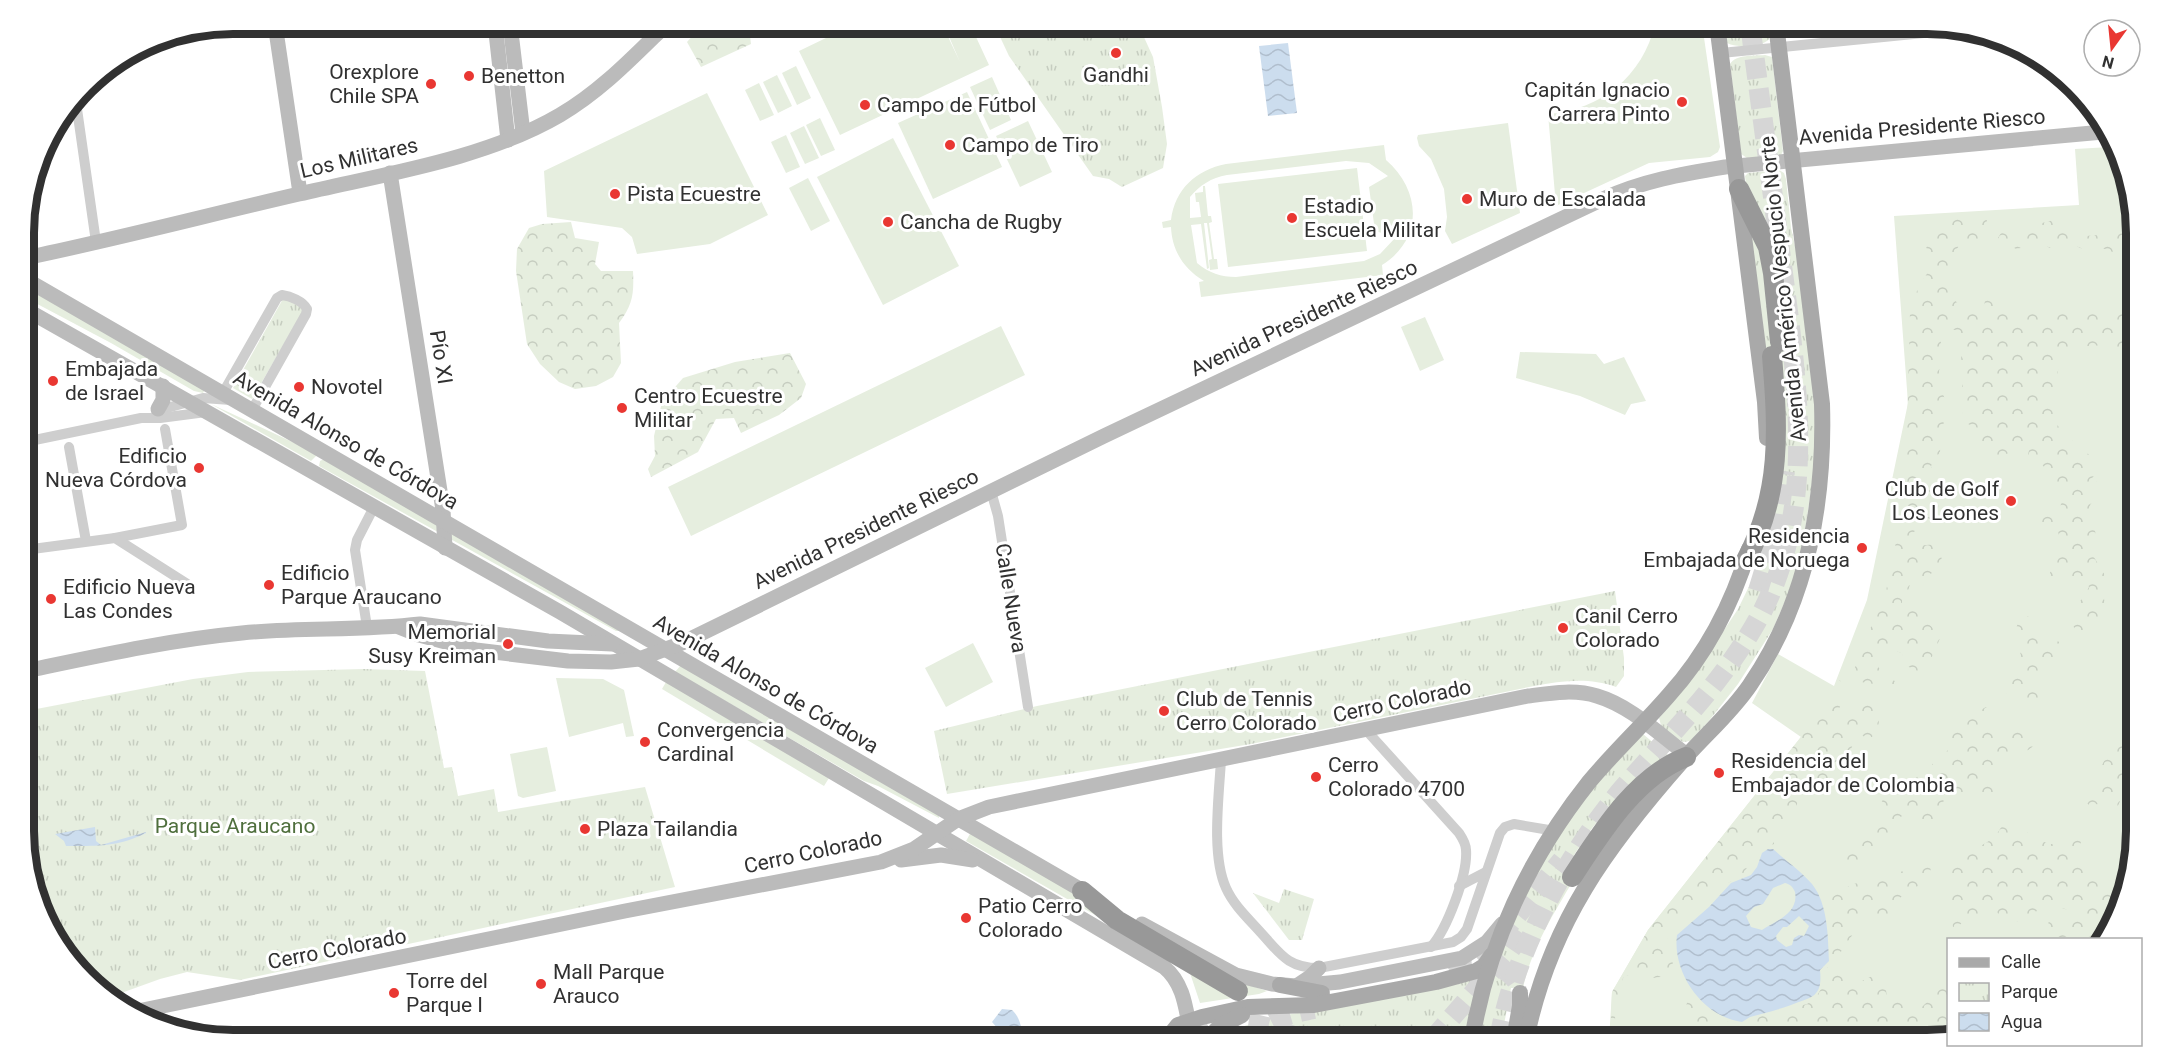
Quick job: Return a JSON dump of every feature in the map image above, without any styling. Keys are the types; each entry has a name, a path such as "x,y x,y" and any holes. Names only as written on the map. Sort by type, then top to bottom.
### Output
{"highway":[{"path":"1738,189 1768,246 1773,273 1776,349 1775,472 1763,524 1746,560"},
{"path":"1572,877 1598,839 1639,789 1653,777 1687,756"},
{"path":"1082,891 1126,926 1243,999"}],"main road":[{"name":"Avenida Américo Vespucio Norte","path":"1474,1029 1483,986 1494,950 1531,871 1555,831 1590,781 1670,694 1705,647 1725,609 1746,560 1757,523 1764,486 1767,430 1718,34"},
{"name":"Avenida Américo Vespucio Norte","path":"1529,1029 1549,959 1581,892 1627,826 1687,756 1726,716 1762,665 1782,626 1799,583 1817,513 1822,459 1822,404 1777,34"},
{"path":"277,35 300,193"},
{"path":"498,35 523,134"},
{"path":"508,140 510,35"},
{"name":"Los Militares","path":"35,255 390,173 508,140 560,115 596,91 656,35"},
{"name":"Avenida Presidente Riesco","path":"399,627 451,644 502,654 590,662 639,659 664,650 991,491 1617,193 1666,177 1736,166 2098,132"},
{"name":"Pío XI","path":"390,173 439,486 445,548"},
{"name":"Avenida Alonso de Córdova","path":"35,285 1082,891 1221,968 1248,979 1288,986 1351,980 1462,958 1487,942 1508,917"},
{"path":"35,309 39,299 45,295 54,296"},
{"name":"Avenida Alonso de Córdova","path":"35,315 560,612 1164,967 1175,976 1180,986 1190,1029"},
{"path":"158,409 164,400 163,386"},
{"path":"412,502 431,497 439,486"},
{"path":"548,641 561,631 560,612"},
{"name":"Avenida Presidente Riesco","path":"34,669 96,656 215,636 280,630 399,627 420,624 548,641 639,645 664,650"},
{"name":"Cerro Colorado","path":"146,1009 625,911 881,862 914,849 958,819 989,807 1555,692 1598,696 1618,706 1687,756"},
{"path":"881,862 941,855 984,862"},
{"path":"1174,1029 1188,1021 1243,999 1318,999 1462,976 1484,966 1494,950"},
{"path":"1288,986 1310,977 1319,968"},
{"path":"1217,1029 1242,1015 1456,968"},
{"path":"1288,986 1318,999"},
{"path":"1516,1029 1520,993"}],"street":[{"path":"1721,53 1915,34"},
{"path":"77,111 96,242"},
{"path":"141,418 158,409 188,400 229,396 277,298 282,295 288,296 305,304 306,314 252,410"},
{"path":"35,440 141,418 209,412"},
{"path":"34,549 115,538 182,525 165,429"},
{"path":"69,447 86,542"},
{"name":"Calle Nueva","path":"991,491 998,516 1028,707"},
{"path":"367,627 355,550 357,540 374,507"},
{"path":"115,538 192,587"},
{"path":"1366,730 1462,837 1467,853 1449,919 1431,946"},
{"path":"1221,760 1218,849 1221,875 1226,889 1236,905 1281,956 1303,967 1319,968 1453,942 1464,934 1472,916 1500,833 1508,825 1523,825 1555,831"},
{"path":"1459,886 1486,872"}],"green space":[{"path":"1143,34 1153,57 1162,107 1167,144 1163,168 1122,187 1109,179 1093,176 1009,56 999,35"},
{"path":"1652,34 1703,34 1720,147 1718,152 1710,157 1649,163 1556,206 1548,114 1585,106 1617,87 1641,59"},
{"path":"1726,34 1769,34 1766,42 1755,46 1727,43"},
{"path":"693,35 748,35 751,44 701,67 687,42"},
{"name":"Campo de Fútbol","path":"833,35 947,35 960,62 948,35 975,35 989,65 840,135 799,51"},
{"path":"1765,55 1772,57 1783,151 1781,155 1747,158 1741,154 1730,64 1741,57"},
{"path":"796,66 811,98 797,105 782,73"},
{"path":"777,75 792,106 778,113 763,82"},
{"path":"992,77 1011,120 990,130 970,87"},
{"path":"759,83 774,115 760,121 745,90"},
{"name":"Campo de Tiro","path":"967,92 1002,167 933,199 898,123"},
{"path":"707,93 768,215 710,244 637,254 632,237 622,228 547,217 544,171"},
{"path":"820,118 835,150 821,156 806,125"},
{"path":"1028,121 1052,172 1020,187 996,136"},
{"path":"1508,123 1520,213 1452,244 1445,231 1447,217 1444,189 1431,159 1419,146 1418,135"},
{"path":"804,126 819,158 805,164 790,133"},
{"path":"786,135 800,167 786,173 771,142"},
{"name":"Cancha de Rugby","path":"893,138 959,266 883,305 817,177"},
{"path":"1384,145 1386,160 1398,172 1411,200 1413,214 1411,228 1396,254 1382,265 1383,275 1201,297 1199,282 1204,281 1180,258 1174,244 1171,227 1163,228 1162,222 1171,220 1173,209 1182,190 1196,176 1226,164","holes":["1346,161 1369,163 1388,176 1369,187 1375,231 1396,237 1380,254 1364,261 1236,277 1215,274 1197,263 1191,225 1201,224 1207,269 1209,268 1204,223 1207,223 1212,259 1209,260 1210,270 1218,269 1217,259 1214,259 1209,223 1212,222 1211,216 1208,216 1205,186 1203,186 1203,192 1195,193 1201,217 1190,218 1190,197 1206,183 1227,175"]},
{"name":"Club de Golf Los Leones","path":"2105,147 2119,182 2126,234 2126,831 2122,869 2105,919 2094,938 1947,938 1947,1028 1610,1029 1612,992 1648,930 1801,737 1752,703 1778,654 1834,686 1867,600 1908,403 1894,216 2079,205 2075,149"},
{"name":"Estadio Escuela Militar","path":"1357,168 1367,251 1228,267 1218,184"},
{"path":"1779,170 1784,173 1786,179 1791,228 1799,263 1815,387 1817,452 1799,569 1773,629 1738,684 1690,741 1683,742 1662,729 1659,718 1694,675 1738,609 1756,572 1771,518 1764,355 1748,227 1756,237 1788,345 1747,194 1745,176 1748,173"},
{"path":"808,178 830,221 811,231 789,188"},
{"path":"1984,214 1987,221 1984,240 1959,246 1949,266 1948,287 1958,304 1967,310 1979,313 1989,298 1997,298 2009,307 2057,308 2063,297 2074,296 2069,313 2074,319 2083,321 2087,312 2114,314 2119,306 2125,307 2126,365 2113,352 2100,346 2086,346 2072,351 2060,359 2054,394 2057,407 2056,422 2064,437 2077,443 2085,453 2092,455 2088,464 2095,466 2096,474 2090,480 2097,482 2099,493 2090,505 2096,536 2092,542 2092,554 2106,577 2113,583 2112,588 2108,590 2104,599 2105,612 2099,624 2093,631 2082,634 2076,632 2073,620 2076,609 2089,587 2084,578 2068,577 2054,585 2047,593 2040,591 2039,583 2050,573 2055,552 2061,541 2058,532 2040,528 2042,518 2058,513 2063,498 2055,489 2056,477 2042,465 2034,469 2031,466 2028,456 2031,442 2026,440 2022,443 2019,451 1992,457 1979,441 1977,428 1968,424 1963,415 1961,350 1955,330 1951,329 1940,337 1943,356 1939,371 1941,389 1948,407 1941,433 1940,452 1931,466 1935,490 1939,498 1937,519 1931,524 1916,527 1911,541 1916,546 1937,544 1940,547 1942,562 1928,577 1915,577 1908,591 1902,594 1902,603 1915,606 1930,617 1930,625 1941,636 1927,668 1917,671 1907,666 1902,653 1893,650 1886,652 1878,667 1897,683 1887,686 1861,682 1858,691 1850,692 1858,653 1884,601 1899,527 1906,471 1910,311 1918,288 1935,261 1928,253 1926,246 1932,237 1948,227 1953,219 1960,215"},
{"path":"2053,220 2068,228 2074,237 2126,234 2126,257 2102,248 2087,251 2063,240 2050,248 2035,240 2025,247 2016,249 1998,238 2001,233 2013,232 2032,224"},
{"path":"571,222 575,238 599,242 595,264 601,271 633,271 633,293 630,304 619,323 621,363 613,377 596,386 575,389 559,382 540,364 527,344 516,271 517,249 529,228 542,224"},
{"path":"35,290 206,387 203,393 194,391 35,303"},
{"path":"284,297 305,308 252,399 233,388"},
{"path":"1425,317 1444,360 1420,371 1401,327"},
{"path":"1001,326 1025,375 691,536 668,487"},
{"path":"1520,352 1596,354 1604,364 1624,357 1646,401 1631,404 1625,415 1580,396 1516,378"},
{"path":"790,353 806,384 801,398 779,415 741,433 734,418 716,419 698,452 651,477 648,469 655,456 654,436 662,402 683,378 735,362"},
{"path":"211,404 318,454 311,461"},
{"path":"324,459 621,631 616,631 319,466 320,461"},
{"path":"1615,591 1624,658 1624,676 1616,687 1585,681 1544,684 1251,744 947,794 934,731 1037,706"},
{"path":"2024,615 2032,618 2033,624 2029,632 2032,638 2052,635 2068,648 2069,657 2060,660 2035,682 2035,693 2045,693 2045,700 2023,700 2006,693 2004,686 2008,679 2020,673 2022,665 2016,630"},
{"path":"973,643 993,682 946,707 925,668"},
{"path":"681,665 939,812 939,818 864,781 675,672"},
{"name":"Parque Araucano","path":"364,669 425,671 444,768 452,767 458,796 494,789 498,812 645,787 675,887 240,980 187,972 120,994 84,962 68,941 55,919 45,894 38,869 34,831 34,709 193,679 248,672"},
{"path":"556,678 603,679 624,690 634,736 626,737 623,723 569,737"},
{"path":"1840,680 1843,698 1837,715 1840,730 1855,737 1848,759 1832,779 1812,782 1798,801 1788,821 1774,827 1774,844 1759,850 1742,875 1711,890 1687,921 1668,933 1666,945 1672,954 1673,967 1667,976 1653,978 1642,970 1634,975 1624,976 1619,988 1627,996 1616,1012 1617,1029 1610,1029 1612,992 1648,930 1804,733"},
{"path":"666,682 829,778 824,786 662,689"},
{"path":"1864,701 1872,704 1880,712 1878,729 1872,737 1857,734 1846,723 1850,708"},
{"path":"1986,707 1992,714 1990,726 1995,730 1997,741 2005,744 2012,732 2031,732 2036,737 2033,746 2027,750 2009,754 1997,761 1991,782 2001,786 2002,793 1994,796 1991,801 1984,801 1963,792 1952,792 1945,796 1935,823 1923,823 1911,811 1907,812 1899,819 1895,833 1857,862 1846,866 1835,859 1870,828 1884,797 1892,790 1927,772 1936,759 1944,755 1950,747 1951,731"},
{"path":"1643,734 1668,755 1610,806 1589,832 1563,872 1574,879 1538,945 1523,988 1511,988 1503,1029 1479,1029 1501,938 1572,810"},
{"path":"2126,741 2126,785 2120,802 2115,810 2097,804 2091,806 2083,801 2083,792 2090,784 2098,785 2104,777 2101,767 2114,742"},
{"path":"547,747 556,791 523,798 518,796 510,754"},
{"path":"2011,822 2020,823 2030,836 2049,844 2067,844 2072,829 2080,826 2084,832 2080,845 2090,871 2099,875 2114,876 2116,880 2115,894 2105,919 2094,937 2059,937 2046,931 2049,921 2070,917 2071,911 2059,907 2041,906 2025,920 2003,923 1996,910 1987,909 1978,916 1969,914 1959,926 1953,927 1949,907 1944,897 1952,880 1947,864 1954,852 1982,845 1994,837 2002,825"},
{"path":"971,832 1082,895 1123,931 966,841"},
{"path":"1926,863 1931,868 1928,879 1901,897 1891,920 1883,921 1869,912 1861,912 1855,931 1836,962 1847,965 1846,975 1853,981 1862,981 1872,976 1889,986 1886,990 1887,998 1910,1001 1917,1009 1942,987 1947,988 1947,1028 1928,1027 1924,1021 1897,1027 1842,1023 1830,1029 1817,1027 1813,1029 1681,1029 1692,1012 1686,1005 1693,992 1713,1015 1723,1021 1741,1024 1754,1018 1807,1004 1815,999 1821,989 1824,971 1829,966 1832,933 1829,910 1831,898 1852,884 1885,879"},
{"path":"1284,889 1314,899 1302,940 1289,940 1253,893 1279,903"},
{"path":"1190,973 1243,983 1267,991 1200,1003"},
{"path":"1478,975 1469,1029 1236,1029 1263,1019 1430,990"}],"water":[{"path":"1288,43 1297,113 1268,116 1259,46"},
{"path":"95,827 96,841 101,845 146,833 126,841 107,845 88,846 66,846 64,841 55,834"},
{"path":"1773,849 1803,875 1817,892 1826,921 1829,961 1820,970 1820,986 1814,995 1786,1007 1750,1017 1742,1022 1715,1012 1693,991 1680,964 1677,935 1709,907 1731,883 1751,875 1762,853","holes":["1785,883 1795,892 1794,906 1780,920 1762,930 1751,927 1746,916 1754,907 1763,904 1773,888","1799,916 1809,926 1804,936 1799,935 1794,938 1792,945 1786,947 1777,940 1776,936 1783,927 1787,927"]},
{"path":"1002,1009 1012,1010 1022,1030 999,1030 992,1022"}],"tunnel":[{"path":"1501,1029 1516,974 1545,906 1563,874 1602,814 1717,681 1749,635 1763,610 1780,567 1791,523 1797,478 1796,386 1751,34"},
{"path":"1758,591 1777,528 1785,471"},
{"path":"1453,976 1488,951 1562,860"},
{"path":"1441,1029 1509,952 1526,927"},
{"path":"1456,968 1484,966 1502,971 1516,983 1520,993"},
{"path":"1259,1029 1287,1015 1314,1009"},
{"path":"1209,1029 1233,1023 1247,1023 1274,1029"}],"place":[{"name":"Gandhi","path":"1116,53"},
{"name":"Benetton","path":"469,76"},
{"name":"Orexplore Chile SPA","path":"431,84"},
{"name":"Capitán Ignacio Carrera Pinto","path":"1682,102"},
{"name":"Campo de Fútbol","path":"865,105"},
{"name":"Campo de Tiro","path":"950,145"},
{"name":"Pista Ecuestre","path":"615,194"},
{"name":"Muro de Escalada","path":"1467,199"},
{"name":"Estadio Escuela Militar","path":"1292,218"},
{"name":"Cancha de Rugby","path":"888,222"},
{"name":"Embajada de Israel","path":"53,381"},
{"name":"Novotel","path":"299,387"},
{"name":"Centro Ecuestre Militar","path":"622,408"},
{"name":"Edificio Nueva Córdova","path":"199,468"},
{"name":"Club de Golf Los Leones","path":"2011,501"},
{"name":"Residencia Embajada de Noruega","path":"1862,548"},
{"name":"Edificio Parque Araucano","path":"269,585"},
{"name":"Edificio Nueva Las Condes","path":"51,599"},
{"name":"Canil Cerro Colorado","path":"1563,628"},
{"name":"Memorial Susy Kreiman","path":"508,644"},
{"name":"Club de Tennis Cerro Colorado","path":"1164,711"},
{"name":"Convergencia Cardinal","path":"645,742"},
{"name":"Residencia del Embajador de Colombia","path":"1719,773"},
{"name":"Cerro Colorado 4700","path":"1316,777"},
{"name":"Plaza Tailandia","path":"585,829"},
{"name":"Patio Cerro Colorado","path":"966,918"},
{"name":"Mall Parque Arauco","path":"541,984"},
{"name":"Torre del Parque I","path":"394,993"}]}
